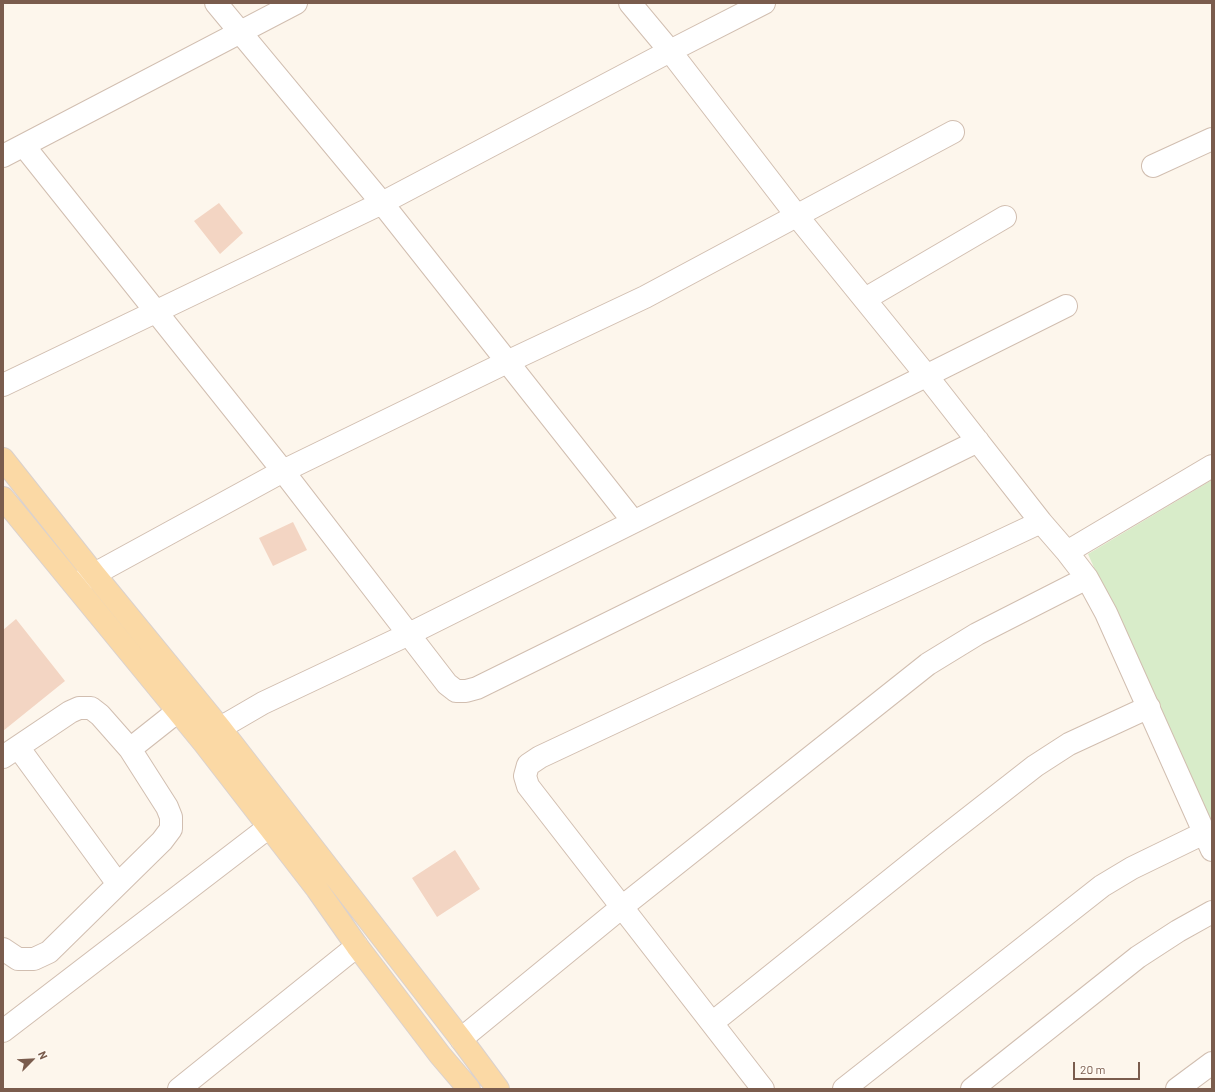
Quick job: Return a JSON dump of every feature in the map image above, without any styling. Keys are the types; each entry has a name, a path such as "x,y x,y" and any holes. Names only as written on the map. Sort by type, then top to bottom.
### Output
{"main road":[{"path":"3,459 94,574 220,728 498,1089"},
{"path":"3,498 178,711 270,827 317,889 357,946 440,1055 469,1089"}],"street":[{"path":"216,3 382,203 634,521"},
{"path":"3,156 296,3"},
{"path":"630,3 670,51 797,216 926,375 1041,522 1087,578 1106,613 1208,841 1132,868 1102,886 844,1089"},
{"path":"3,385 382,203 764,3"},
{"path":"74,585 283,471 507,362 645,297 953,132"},
{"path":"1153,166 1212,139"},
{"path":"24,146 283,471 447,684 456,691 466,692 491,681 978,441"},
{"path":"865,299 1005,217"},
{"path":"220,728 263,703 409,634 1066,306"},
{"path":"1067,552 1212,466"},
{"path":"763,1089 528,786 526,776 528,765 540,757 1041,522"},
{"path":"461,1039 622,907 928,664 977,634 1087,578"},
{"path":"712,1023 939,841 1036,766 1069,744 1149,707"},
{"path":"3,949 18,959 34,958 49,952 162,841 170,829 171,817 167,807 130,749 100,715 91,708 79,708 70,712 10,752 118,884"},
{"path":"130,749 178,711"},
{"path":"3,1031 270,827"},
{"path":"972,1089 1138,957 1178,931 1212,912"},
{"path":"179,1089 357,946"},
{"path":"1177,1089 1212,1063"}],"green space":[{"path":"1212,480 1212,835 1088,554"}],"building":[{"path":"219,203 243,233 220,254 194,221"},
{"path":"293,522 307,550 273,566 259,538"},
{"path":"16,619 65,681 3,731 3,630"},
{"path":"455,850 480,889 437,917 412,878"}]}
